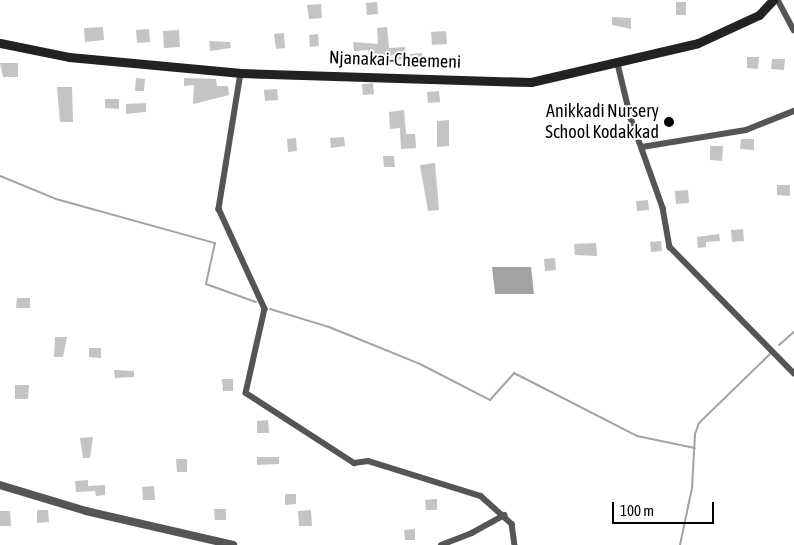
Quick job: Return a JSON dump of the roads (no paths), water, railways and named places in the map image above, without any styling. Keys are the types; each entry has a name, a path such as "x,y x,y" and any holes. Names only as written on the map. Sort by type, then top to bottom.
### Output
{"main road":[{"name":"Njanakai-Cheemeni","path":"0,43 68,57 241,73 531,82 618,64 732,30 759,15 773,0"}],"street":[{"path":"778,0 794,30"},
{"path":"618,64 662,208 670,247 794,373"},
{"path":"241,73 219,209 265,308 246,393 354,463 368,460 460,487 481,496 512,524 515,545"},
{"path":"642,147 746,130 794,111"},
{"path":"0,485 86,512 233,545"},
{"path":"441,545 472,534 504,515"}],"waterway":[{"path":"0,176 56,199 215,243 206,284 256,302"},
{"path":"270,309 329,327 420,364 490,400 514,373 637,436 695,448"},
{"path":"779,345 794,332"},
{"path":"680,545 692,488 695,434 699,423 770,354"}],"place":[{"name":"Anikkadi Nursery School Kodakkad","path":"669,122"}]}
